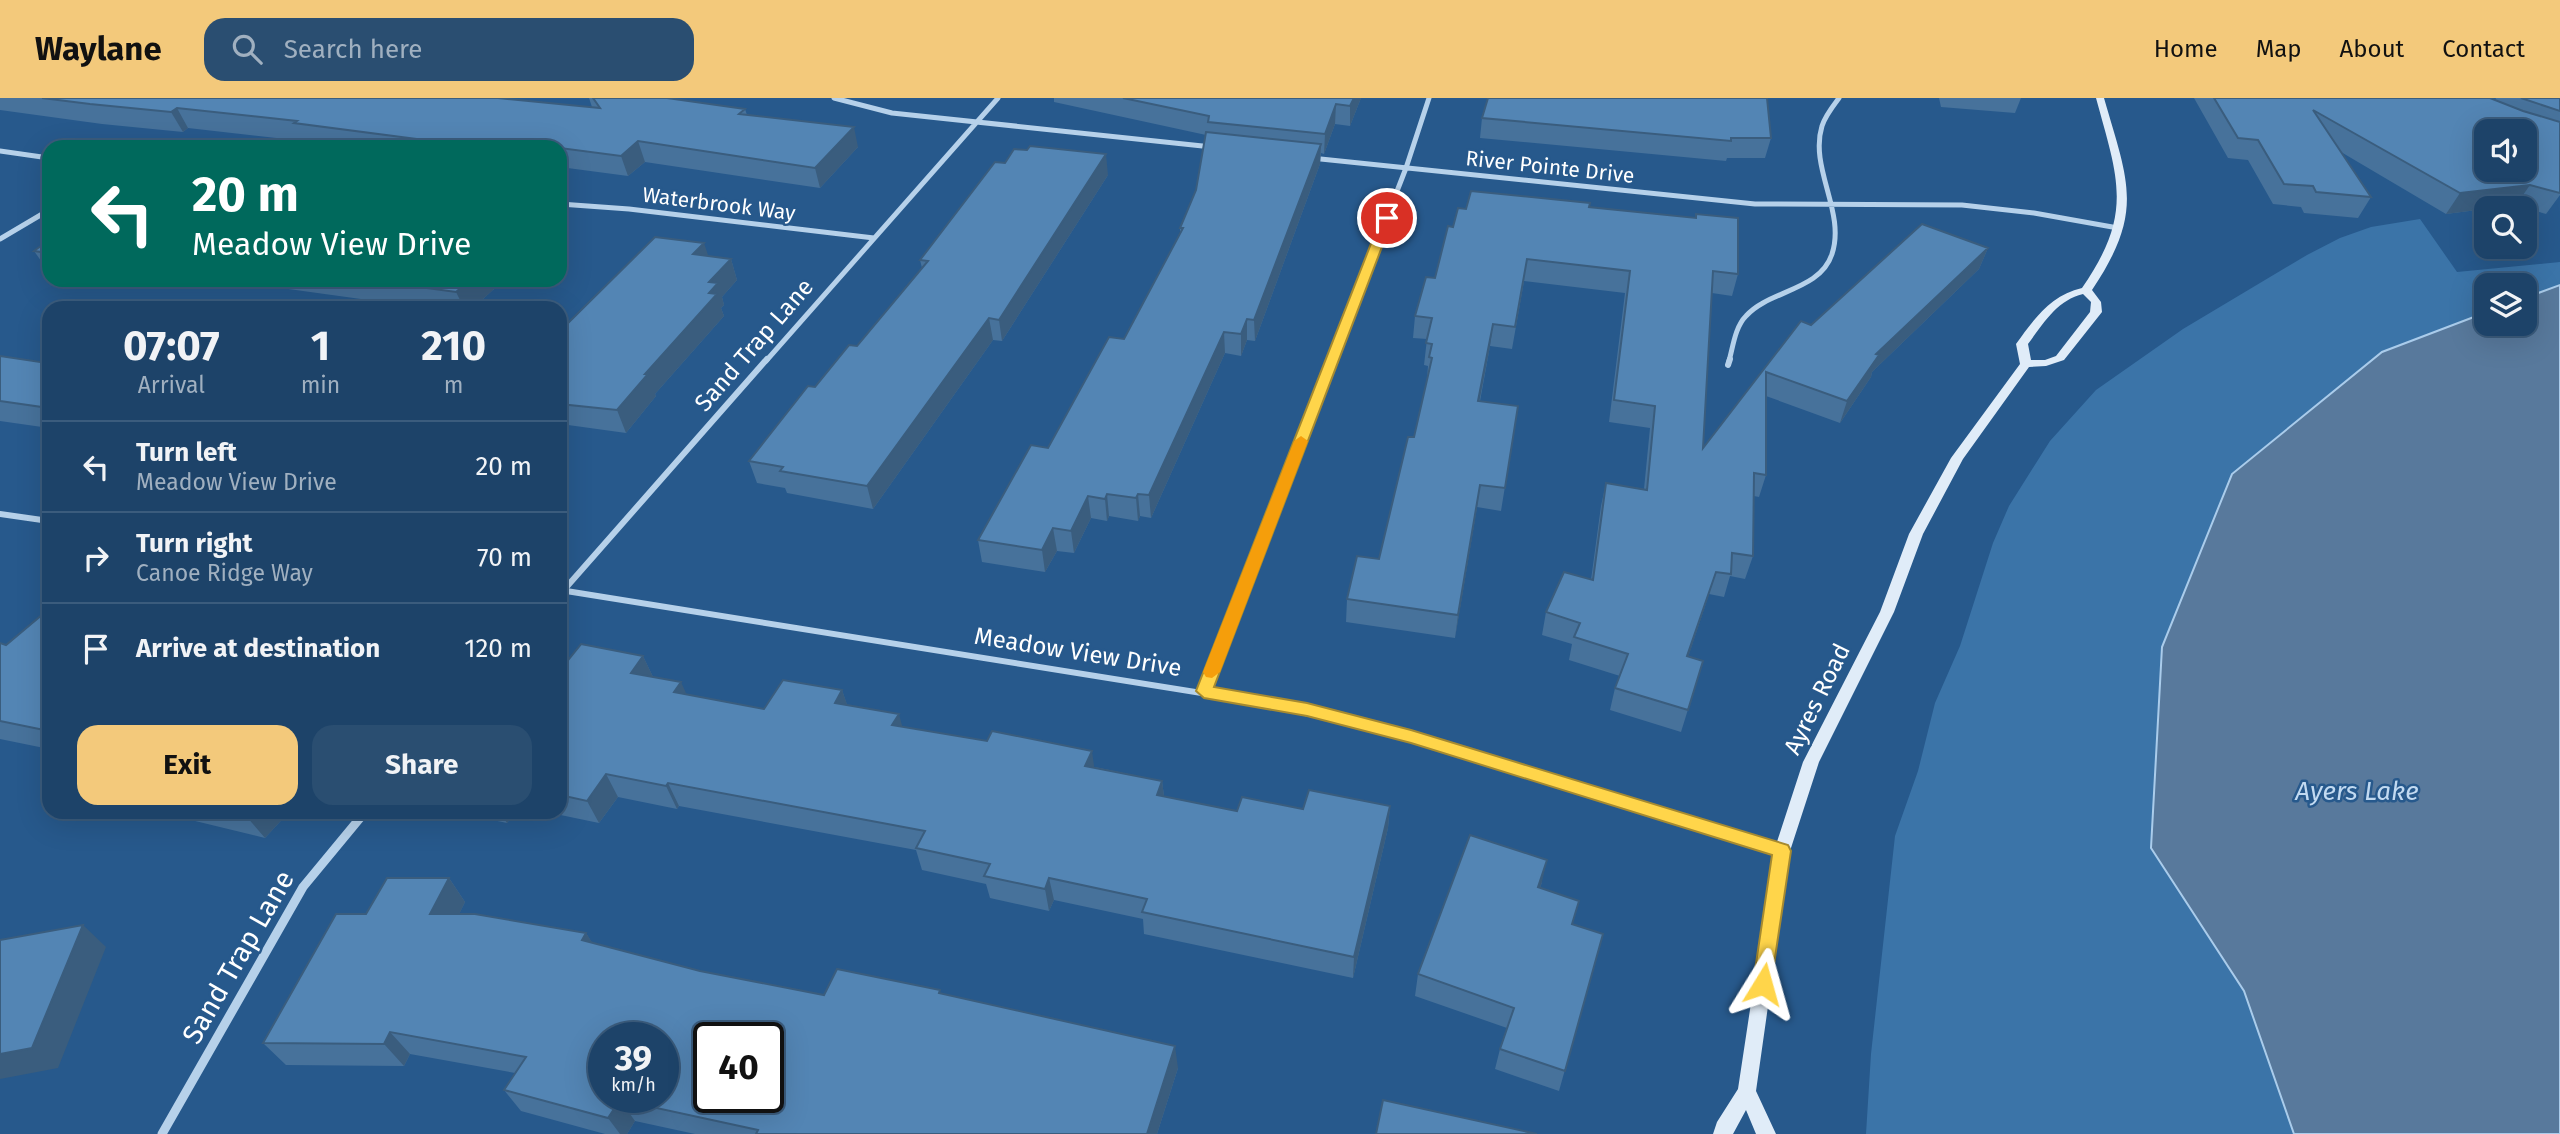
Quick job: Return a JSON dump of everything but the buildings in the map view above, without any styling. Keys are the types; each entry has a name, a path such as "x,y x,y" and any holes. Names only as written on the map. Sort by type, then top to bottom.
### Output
{"street":[{"path":"834,98 892,113 1213,147"},
{"path":"978,123 998,98"},
{"path":"1204,691 1406,167 1429,98"},
{"path":"1728,365 1743,317 1769,299 1820,274 1828,264 1834,243 1821,144 1822,127 1839,98"},
{"path":"2026,364 2046,363 2060,358 2096,312 2096,302 2086,290 2100,270 2118,228 2124,204 2121,179 2100,98"},
{"name":"Sand Trap Lane","path":"567,585 978,123"},
{"path":"0,151 42,157"},
{"name":"River Pointe Drive","path":"1310,157 1731,202 1962,205 2034,213 2118,228"},
{"name":"Waterbrook Way","path":"567,205 874,237"},
{"path":"0,239 42,213"},
{"name":"Ayres Road","path":"1723,1134 1747,1091 1782,851 1811,762 1887,612 1916,534 1957,458 2026,364 2022,344 2056,300 2086,290"},
{"path":"0,514 42,520"},
{"name":"Meadow View Drive","path":"567,593 1204,691 1307,710 1411,736 1782,851"},
{"name":"Sand Trap Lane","path":"162,1134 296,898 359,819"},
{"path":"1747,1091 1766,1134"}],"shaded area":[{"path":"2420,219 2457,272 2560,262 2560,285 2537,294 2537,273 2474,273 2474,317 2382,352 2151,848 2244,991 2294,1134 1866,1134 1871,1054 1895,836 1918,771 1935,703 1960,646 1993,543 2009,506 2050,441 2096,390 2183,329 2307,255 2340,238 2371,227"}],"water":[{"name":"Ayers Lake","path":"2560,285 2560,1134 2294,1134 2244,991 2151,848 2162,647 2232,474 2382,352 2474,317 2474,336 2537,336 2537,294"}],"slow traffic":[{"path":"1212,672 1301,441"}],"route":[{"path":"1387,218 1204,691 1307,710 1411,736 1782,851 1763,984"}]}
